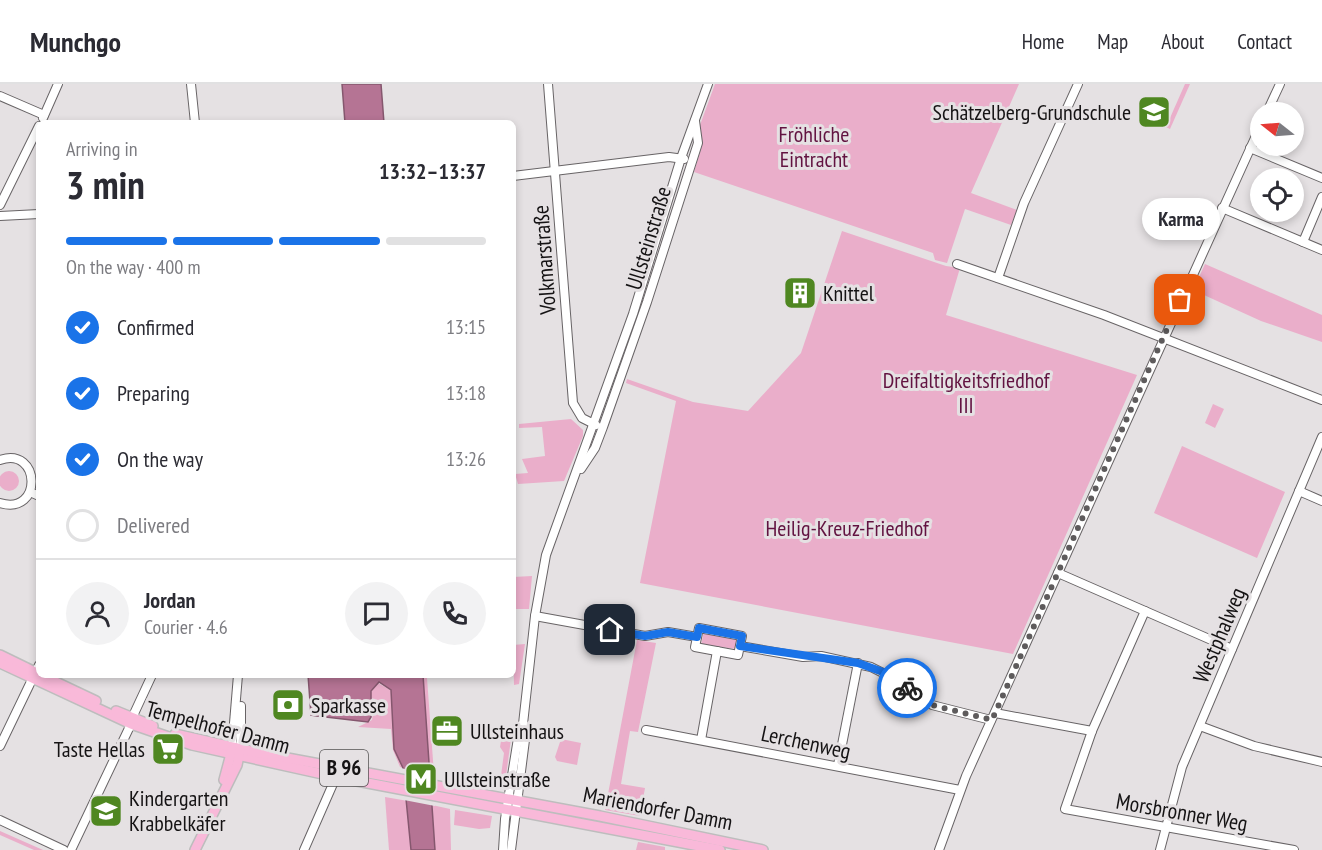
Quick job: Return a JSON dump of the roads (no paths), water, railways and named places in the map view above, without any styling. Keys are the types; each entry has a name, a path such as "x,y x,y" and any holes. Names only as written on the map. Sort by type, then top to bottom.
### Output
{"main road":[{"name":"Tempelhofer Damm","path":"0,656 36,672"},
{"name":"Tempelhofer Damm","path":"0,663 36,672"},
{"name":"Tempelhofer Damm","path":"48,678 131,721 236,752 336,777 439,797"},
{"name":"Tempelhofer Damm","path":"236,752 438,786"},
{"path":"195,850 219,800 236,752"},
{"name":"Mariendorfer Damm","path":"438,786 735,847 763,850"},
{"name":"Mariendorfer Damm","path":"439,797 720,850"}],"street":[{"path":"41,120 58,84"},
{"path":"191,84 195,120"},
{"name":"Volkmarstraße","path":"548,84 573,403 578,414 593,423"},
{"name":"Ullsteinstraße","path":"503,850 526,732 523,724 535,616 546,555 615,363 681,158 708,84"},
{"path":"998,278 1024,203 1078,84"},
{"path":"1272,102 1280,84"},
{"path":"0,96 39,120"},
{"name":"Ullsteinstraße","path":"574,477 594,448 625,367 698,142 695,120"},
{"path":"0,205 36,131"},
{"path":"939,850 960,790 1250,147"},
{"path":"1271,156 1322,178"},
{"path":"516,176 657,158 681,158 691,161"},
{"path":"673,184 683,187"},
{"path":"1303,242 1322,197"},
{"path":"1222,208 1322,250"},
{"path":"0,216 36,214"},
{"path":"957,264 1104,315 1322,400"},
{"path":"615,363 625,367"},
{"path":"593,423 603,427"},
{"name":"Westphalweg","path":"1160,850 1180,775 1322,437"},
{"path":"0,460 14,458 26,465 31,475 30,492 18,503 0,503"},
{"path":"1299,491 1322,501"},
{"path":"30,492 36,495"},
{"path":"1058,573 1232,649"},
{"path":"740,646 858,663 883,672 932,705 993,717 1092,731 1145,611"},
{"path":"535,616 645,636 668,632 697,637"},
{"path":"699,628 742,636 740,646 738,655 695,646 699,628"},
{"path":"701,740 717,651"},
{"path":"838,765 858,663"},
{"path":"0,746 36,677"},
{"path":"71,850 151,678"},
{"path":"236,752 242,719 238,679"},
{"path":"1200,726 1254,746 1322,762"},
{"name":"Lerchenweg","path":"646,730 960,790"},
{"name":"Morsbronner Weg","path":"1092,731 1065,809 1293,850"},
{"path":"304,850 336,777"},
{"name":"Ullsteinstraße","path":"511,811 511,850"},
{"path":"0,820 64,850"}],"place":[{"name":"Schätzelberg-Grundschule","path":"1154,112"},
{"name":"Knittel","path":"800,293"},
{"name":"Karma","path":"1180,300"},
{"name":"Sparkasse","path":"288,705"},
{"name":"Ullsteinhaus","path":"447,731"},
{"name":"Taste Hellas","path":"168,749"},
{"name":"Ullsteinstraße","path":"421,779"},
{"name":"Kindergarten Krabbelkäfer","path":"106,811"}],"park label":[{"name":"Fröhliche Eintracht","path":"814,146"},
{"name":"Dreifaltigkeitsfriedhof III","path":"966,392"},
{"name":"Heilig-Kreuz-Friedhof","path":"847,528"}]}
